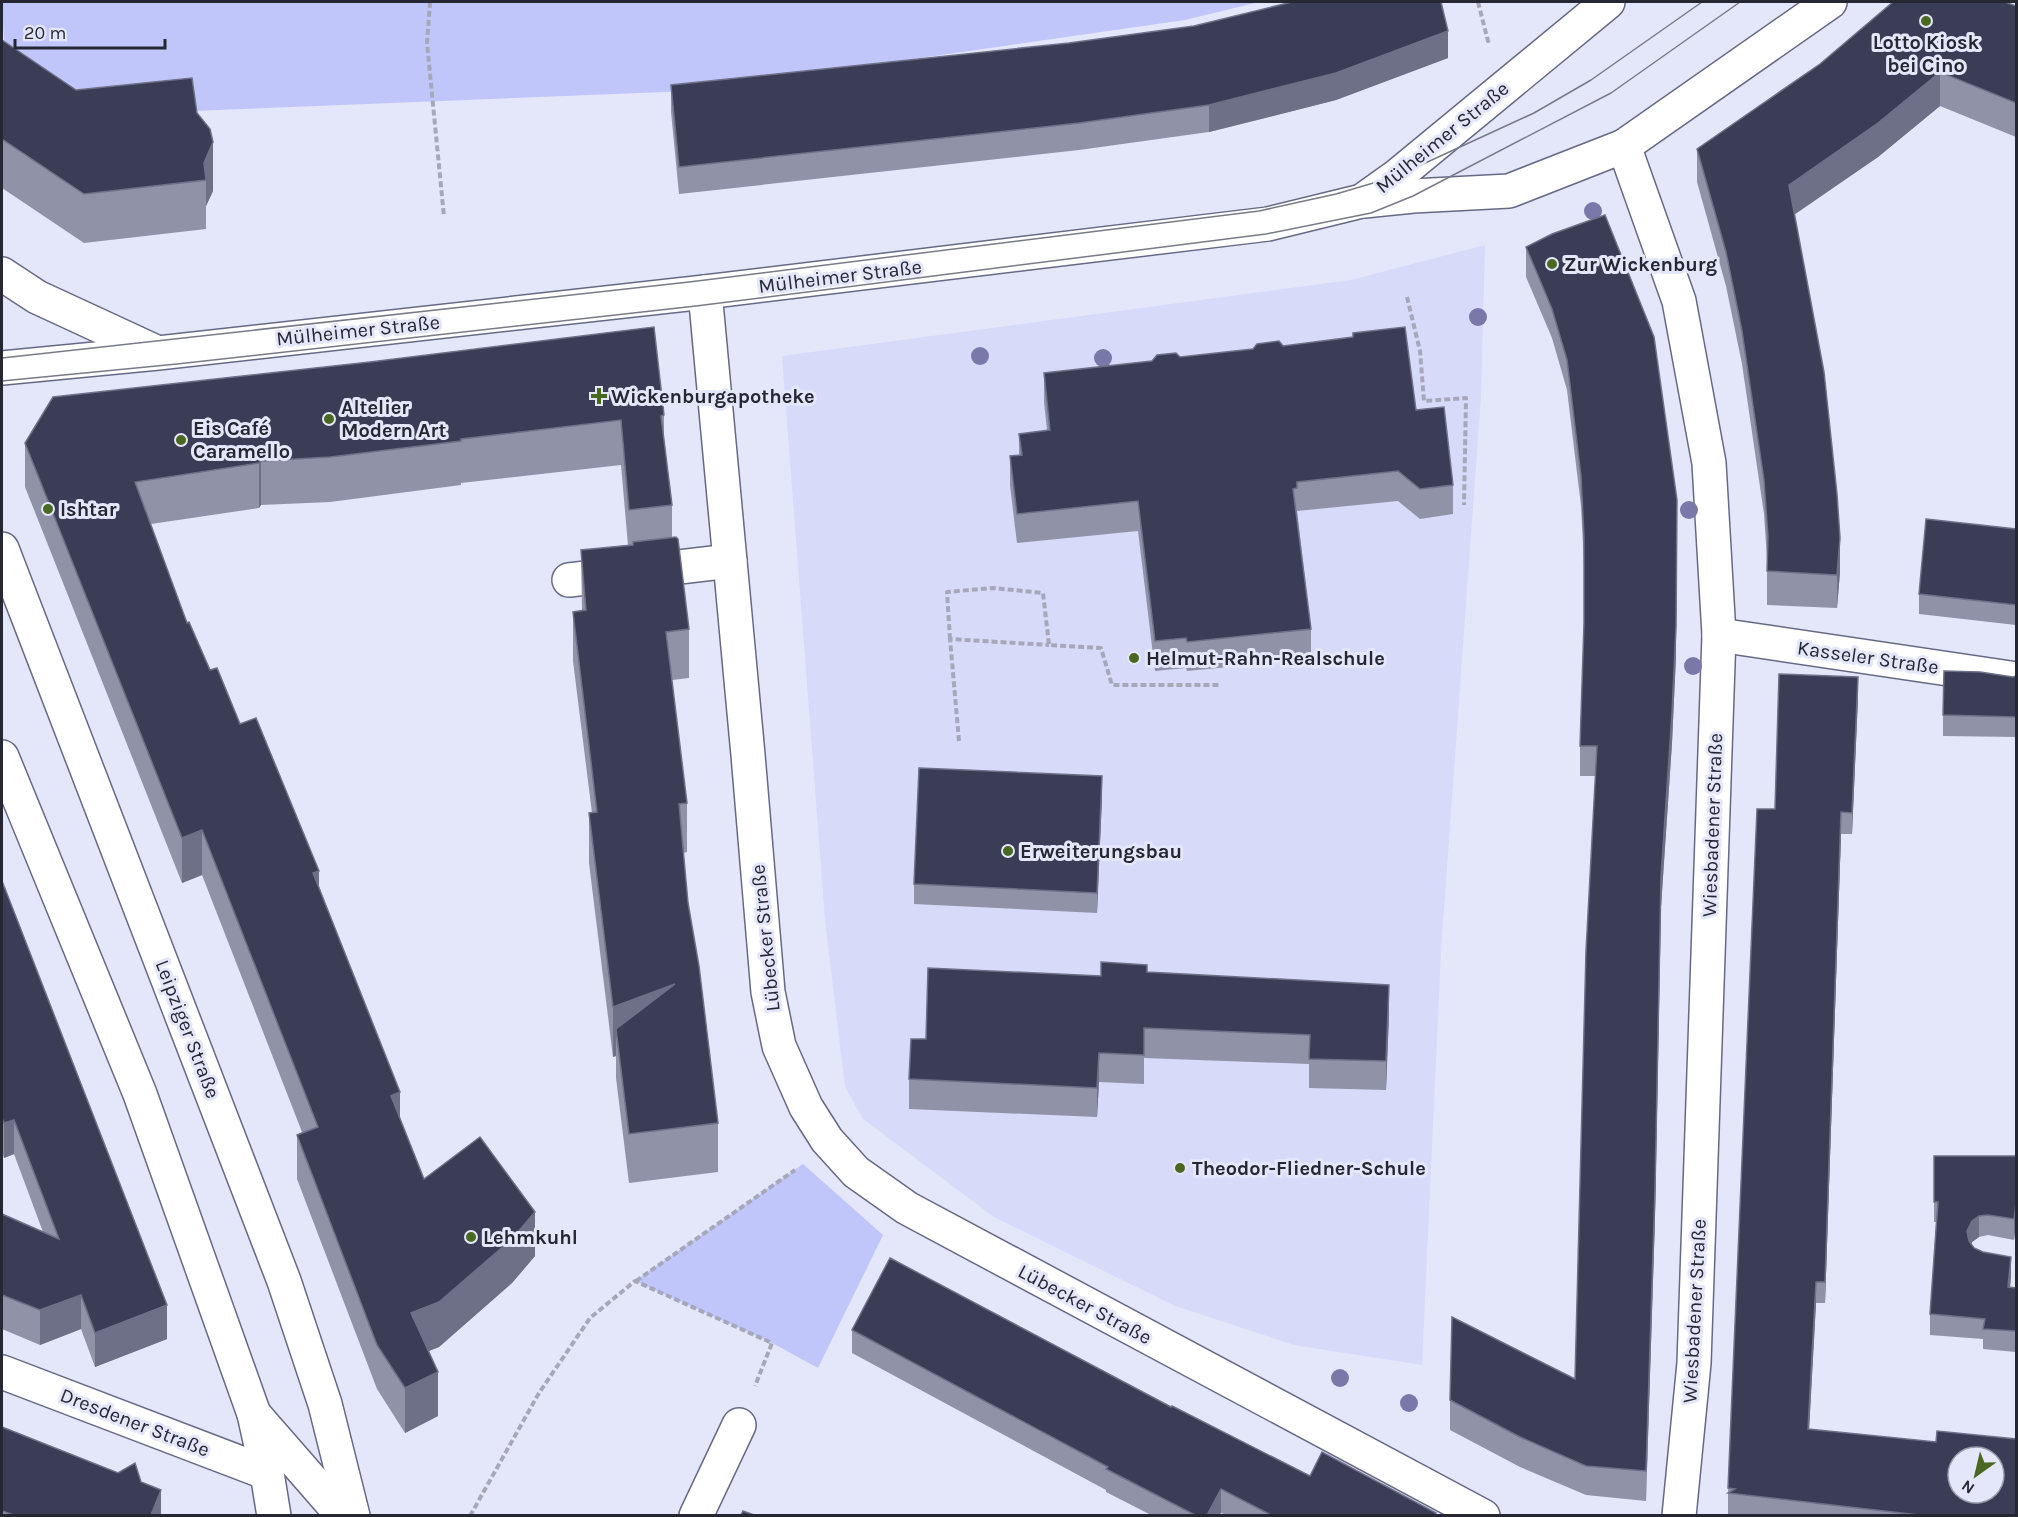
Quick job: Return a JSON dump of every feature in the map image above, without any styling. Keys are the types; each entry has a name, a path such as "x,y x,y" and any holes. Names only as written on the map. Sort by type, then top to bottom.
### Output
{"main road":[{"name":"Mülheimer Straße","path":"2,368 158,353 705,292 1268,224 1362,201 1397,176 1578,12 1608,2"},
{"path":"1362,201 1509,191 1624,146 1830,2"},
{"name":"Wiesbadener Straße","path":"1624,146 1679,301 1709,463 1719,635 1694,1363 1679,1515"},
{"path":"2,274 37,297 158,353"},
{"name":"Lübecker Straße","path":"705,292 768,992 779,1046 806,1107 827,1140 856,1172 907,1208 1483,1515"},
{"name":"Leipziger Straße","path":"2,549 284,1281 326,1404 353,1515"},
{"path":"569,579 730,561"},
{"name":"Kasseler Straße","path":"1719,635 2016,679"},
{"path":"2,757 140,1094 254,1414 274,1515"},
{"name":"Dresdener Straße","path":"2,1372 267,1473"},
{"path":"254,1414 343,1515"},
{"path":"696,1515 739,1425"}],"path":[{"path":"430,2 427,43 444,217"},
{"path":"1478,2 1488,41 1496,35"},
{"path":"1407,297 1420,351 1424,401 1466,398 1464,505"},
{"path":"959,741 947,592 993,588 1042,593 1049,645"},
{"path":"950,639 1101,648 1112,686 1221,685"},
{"path":"470,1515 539,1393 590,1318 635,1281 802,1164 827,1140"},
{"path":"635,1281 772,1343 739,1425"}],"shaded area":[{"path":"2,2 1259,2 1185,20 690,91 92,115 5,61"},
{"name":"Helmut-Rahn-Realschule","path":"1485,245 1481,396 1441,951 1422,1365 1294,1345 1175,1306 994,1217 863,1119 845,1087 825,920 782,356 1351,280"},
{"path":"803,1164 883,1235 818,1368 772,1343 635,1281"}],"building":[{"path":"1292,2 1441,2 1448,31 1336,73 1209,105 1079,123 679,167 671,85 1069,43 1194,26"},
{"path":"1893,2 2005,2 2016,6 2016,103 1940,72 1878,123 1789,185 1824,372 1840,538 1837,575 1767,571 1768,537 1764,480 1742,331 1726,252 1697,149 1820,64"},
{"path":"2,40 76,90 192,78 197,113 210,129 213,142 204,163 206,180 84,194 2,139"},
{"path":"1605,215 1654,337 1677,500 1676,626 1661,877 1655,1189 1646,1471 1586,1466 1520,1437 1450,1400 1452,1317 1575,1379 1586,951 1597,746 1580,746 1584,537 1581,476 1567,360 1552,309 1526,247 1552,234"},
{"path":"654,327 664,415 661,416 672,505 629,510 621,420 330,457 261,461 135,482 187,623 189,622 210,670 217,668 240,724 256,718 319,871 313,873 400,1092 391,1096 424,1179 480,1137 535,1212 512,1239 439,1302 411,1313 438,1372 405,1388 377,1345 297,1135 318,1127 202,830 182,838 25,443 53,397 370,362"},
{"path":"1405,327 1416,410 1444,407 1453,485 1420,489 1398,471 1297,482 1297,488 1293,489 1311,629 1187,642 1186,638 1155,641 1138,501 1017,514 1010,456 1022,455 1019,434 1050,430 1044,373 1152,361 1157,355 1176,353 1180,357 1253,349 1257,344 1279,341 1283,346 1353,337 1353,333"},
{"path":"1926,519 2016,529 2016,605 1919,594"},
{"path":"676,537 689,629 666,632 687,803 679,804 688,903 699,966 718,1123 629,1134 616,1029 675,984 613,1007 589,813 597,812 573,612 586,610 581,550 633,545 633,542"},
{"path":"1944,671 2016,676 2016,717 1943,715"},
{"path":"1779,674 1858,677 1852,813 1841,812 1825,1282 1816,1282 1808,1429 1936,1442 1937,1431 2016,1439 2016,1515 1919,1515 1728,1493 1735,1489 1728,1488 1757,809 1775,809"},
{"name":"Erweiterungsbau","path":"919,768 1102,776 1097,893 914,884"},
{"path":"2,881 167,1305 95,1333 81,1295 40,1310 2,1295 2,1214 59,1239 14,1120 4,1123 2,1118"},
{"path":"1101,962 1147,965 1147,972 1389,985 1386,1061 1309,1059 1310,1035 1144,1028 1144,1055 1099,1053 1097,1088 909,1079 911,1039 926,1039 928,968 1101,976"},
{"path":"1934,1156 2016,1156 2014,1219 1979,1216 1972,1221 1967,1231 1969,1241 1974,1248 2011,1257 2008,1287 2016,1288 2016,1331 1983,1329 1985,1319 1930,1314 1938,1202 1934,1202"},
{"path":"890,1258 1171,1407 1310,1476 1322,1452 1436,1513 1434,1515 1271,1515 1221,1489 1207,1515 1195,1515 852,1330"},
{"path":"2,1427 118,1473 135,1463 141,1482 161,1490 151,1515 14,1515 2,1511"},
{"path":"743,1511 754,1515 741,1515"}],"tram line":[{"path":"2,358 689,282 1259,211 1336,194 1397,176 1534,113 1591,80 1702,2"},
{"path":"2,381 177,364 696,306 1266,234 1371,213 1413,196 1611,93 1740,2"}],"place":[{"name":"Lotto Kiosk bei Cino","path":"1926,21"},
{"name":"Zur Wickenburg","path":"1552,264"},
{"name":"Wickenburgapotheke","path":"599,396"},
{"name":"Altelier Modern Art","path":"329,419"},
{"name":"Eis Café Caramello","path":"181,440"},
{"name":"Ishtar","path":"48,509"},
{"name":"Helmut-Rahn-Realschule","path":"1134,658"},
{"name":"Erweiterungsbau","path":"1008,851"},
{"name":"Theodor-Fliedner-Schule","path":"1180,1168"},
{"name":"Lehmkuhl","path":"471,1237"}]}
